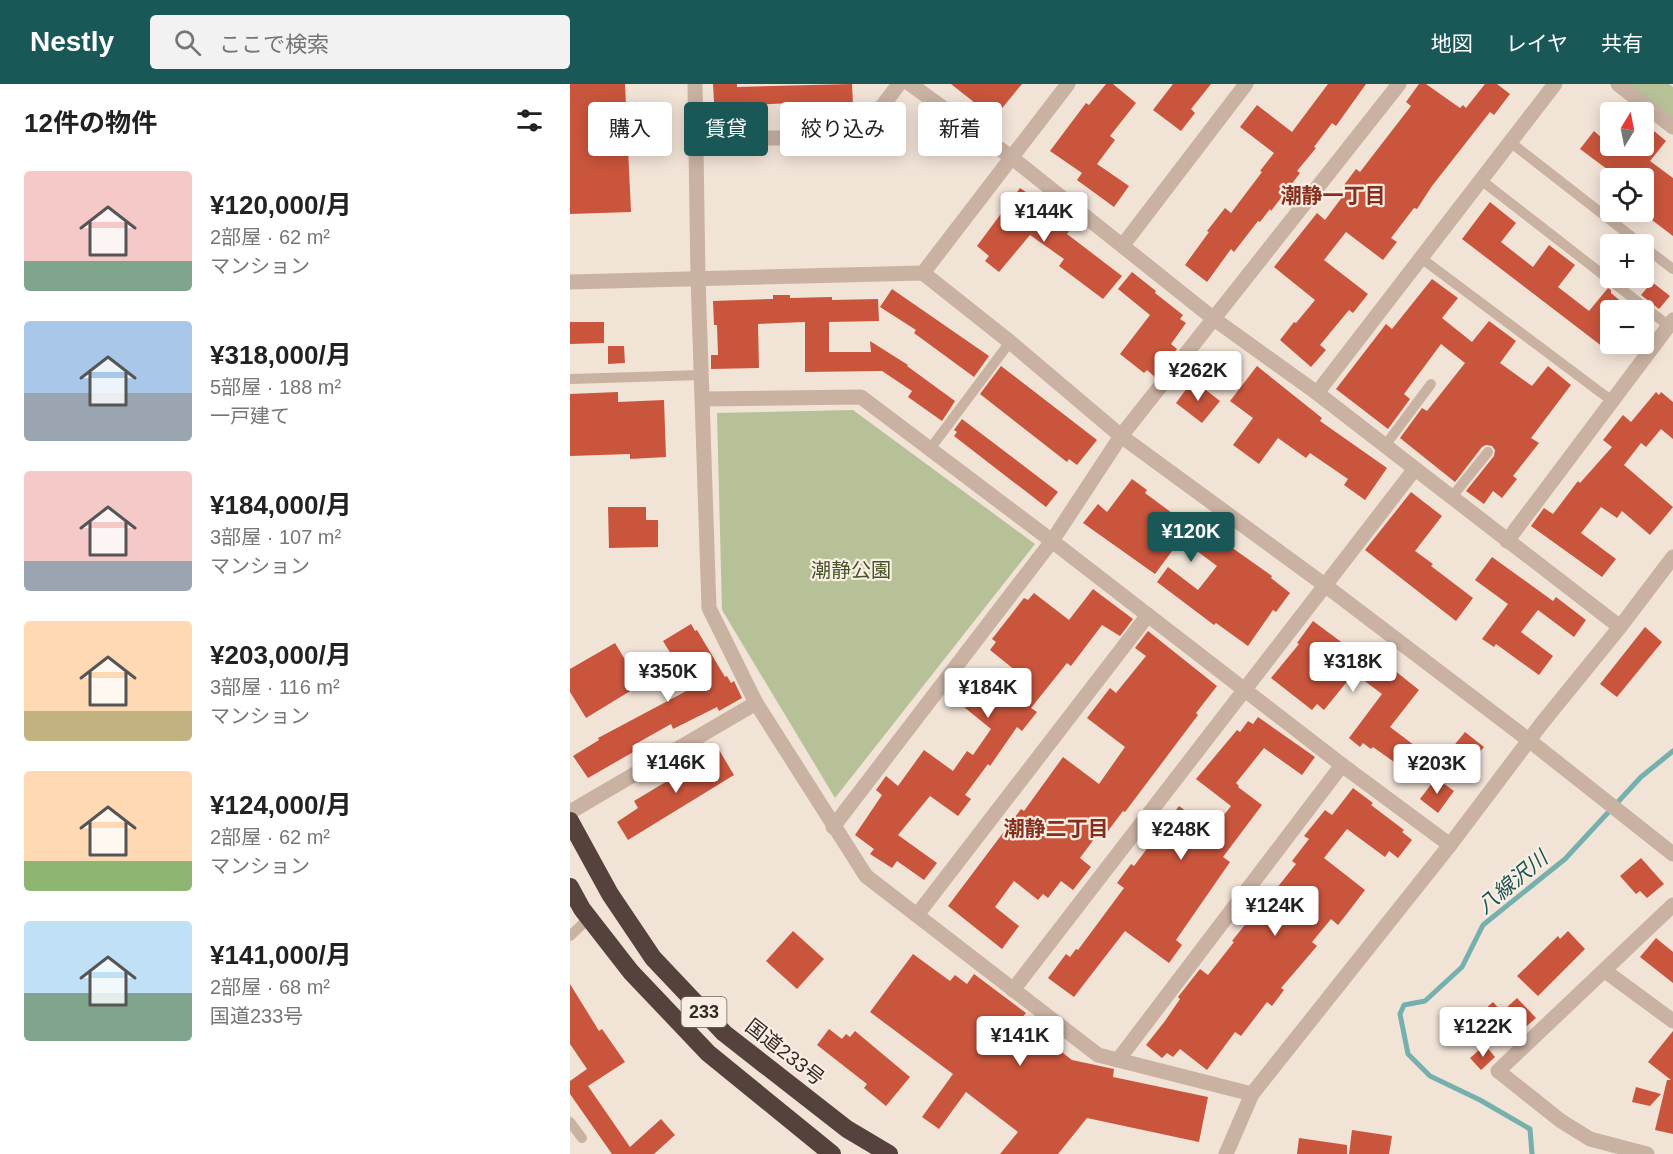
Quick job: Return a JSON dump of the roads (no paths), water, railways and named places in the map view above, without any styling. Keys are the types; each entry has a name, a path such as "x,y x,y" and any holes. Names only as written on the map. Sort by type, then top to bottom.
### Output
{"highway":[{"name":"国道233号","path":"570,821 610,894 653,958 724,1033 847,1129 889,1154"},
{"name":"233","path":"570,887 589,918 631,972 708,1053 832,1154"}],"street":[{"path":"695,84 696,102"},
{"path":"768,138 858,138 899,84"},
{"path":"910,84 1011,157 1214,319 1317,393 1620,627"},
{"path":"923,273 1068,84"},
{"path":"1123,245 1246,84"},
{"path":"833,826 1052,540 1121,436 1399,84"},
{"path":"1317,393 1555,84"},
{"path":"1618,84 1673,127"},
{"path":"697,156 698,278 709,608 756,703 866,876 1098,1055 1252,1094"},
{"path":"570,282 923,273 1010,342 1121,436 1326,586 1530,741 1673,854"},
{"path":"1507,541 1671,323"},
{"path":"703,399 861,397 1052,540 1342,765 1450,845"},
{"path":"1013,990 1414,470"},
{"path":"1226,1154 1252,1094 1450,845 1673,557"},
{"path":"917,915 1148,615"},
{"path":"570,812 756,703"},
{"path":"1118,1060 1342,765"},
{"path":"1647,1154 1590,1139 1561,1120 1498,1071 1673,905"},
{"path":"1605,970 1673,1021"}],"lane":[{"path":"1510,142 1628,234"},
{"path":"1481,180 1671,323"},
{"path":"1654,254 1673,269"},
{"path":"1421,258 1612,401"},
{"path":"930,449 1010,342"},
{"path":"570,379 702,375"},
{"path":"1384,447 1431,384"},
{"path":"1451,498 1488,452"},
{"path":"570,936 589,918"},
{"path":"570,1122 582,1138"}],"waterway":[{"name":"八線沢川","path":"1532,1154 1530,1129 1480,1100 1430,1076 1408,1054 1400,1014 1404,1005 1425,1001 1462,967 1483,925 1565,859 1641,777 1673,751"}],"district":[{"name":"潮静一丁目","path":"1333,195"},
{"name":"潮静二丁目","path":"1056,828"}],"park label":[{"name":"潮静公園","path":"851,570"}]}
